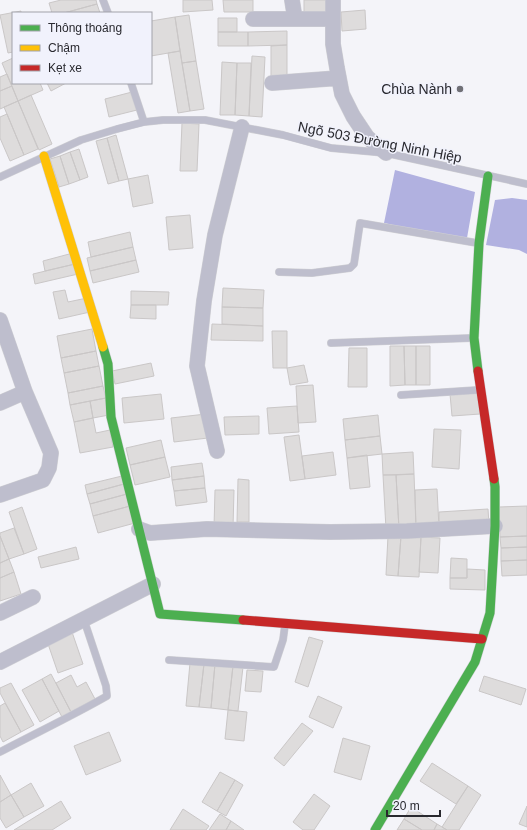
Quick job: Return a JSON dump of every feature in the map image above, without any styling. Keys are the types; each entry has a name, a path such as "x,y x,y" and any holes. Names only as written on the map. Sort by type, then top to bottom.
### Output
{"street":[{"path":"292,0 295,19"},
{"path":"333,0 333,44 342,94 353,116 367,137 386,153"},
{"path":"253,19 333,20"},
{"path":"272,83 339,78"},
{"path":"217,451 197,366 204,301 215,235 242,127"},
{"path":"44,156 108,364 111,417 160,614 482,640"},
{"path":"375,830 475,662 490,613 495,487 480,390 474,338 479,243 488,176"},
{"path":"0,320 25,392 51,454 49,468 43,480 0,495"},
{"path":"0,403 25,392"},
{"path":"139,529 150,532 207,529 330,532 407,531 494,526"},
{"path":"0,662 153,584"},
{"path":"0,613 33,597"}],"lane":[{"path":"103,0 108,12"},
{"path":"131,84 144,122"},
{"name":"Ngõ 503 Đường Ninh Hiệp","path":"0,177 81,140 116,129 144,122 163,120 204,120 283,136 330,148 386,153 527,184"},
{"path":"279,272 312,273 350,268 354,264 360,223 479,243"},
{"path":"331,343 474,338"},
{"path":"400,395 480,390"},
{"path":"0,752 78,713 107,696 106,686 84,620"},
{"path":"170,660 274,667 283,640 285,624"}],"water":[{"path":"395,170 475,192 467,238 415,230 384,223"},
{"path":"512,198 527,200 527,254 519,250 486,245 495,200"}],"building":[{"path":"61,0 96,0 97,4 68,12 52,12 49,3"},
{"path":"183,0 212,0 213,10 183,12"},
{"path":"223,0 253,0 253,12 224,12"},
{"path":"304,0 329,0 330,14 304,15"},
{"path":"97,4 100,12 68,12"},
{"path":"365,10 366,29 342,31 341,12"},
{"path":"12,13 12,52 8,53 0,15"},
{"path":"189,15 196,61 182,63 175,17"},
{"path":"175,17 180,51 152,56 152,21"},
{"path":"218,18 237,18 237,32 218,32"},
{"path":"287,31 287,45 248,46 248,32"},
{"path":"218,32 248,32 248,46 218,46"},
{"path":"287,45 287,77 271,77 271,46"},
{"path":"180,51 190,111 178,113 168,53"},
{"path":"252,56 265,57 262,117 249,116"},
{"path":"12,58 12,84 40,84 43,90 18,101 2,63"},
{"path":"196,61 204,109 190,111 182,63"},
{"path":"222,62 237,63 235,115 220,115"},
{"path":"237,63 251,63 249,116 235,115"},
{"path":"7,74 12,86 0,91 0,77"},
{"path":"48,84 64,84 51,91"},
{"path":"12,86 18,101 0,109 0,91"},
{"path":"132,92 137,110 109,117 105,99"},
{"path":"31,95 52,144 39,150 18,101"},
{"path":"18,101 38,149 24,155 4,107"},
{"path":"7,114 24,155 10,161 0,138 0,117"},
{"path":"182,123 199,124 197,171 180,171"},
{"path":"116,135 128,179 119,181 107,138"},
{"path":"107,138 119,181 108,184 96,141"},
{"path":"79,149 88,177 80,180 70,152"},
{"path":"70,152 80,180 69,184 60,156"},
{"path":"60,156 69,184 59,187 50,159"},
{"path":"148,175 153,203 133,207 128,179"},
{"path":"190,215 193,248 169,250 166,217"},
{"path":"130,232 133,247 91,257 88,242"},
{"path":"133,247 136,260 90,271 87,258"},
{"path":"73,253 75,264 45,271 43,261"},
{"path":"136,260 139,272 93,283 90,271"},
{"path":"75,264 78,274 35,284 33,274"},
{"path":"223,288 264,290 263,308 222,307"},
{"path":"65,290 68,302 87,298 90,312 59,319 53,292"},
{"path":"131,291 169,292 168,305 131,305"},
{"path":"131,305 156,305 156,319 130,318"},
{"path":"222,307 263,308 263,326 222,324"},
{"path":"212,324 263,326 263,341 211,340"},
{"path":"92,329 96,351 61,358 57,336"},
{"path":"272,331 287,331 287,368 273,368"},
{"path":"390,346 404,346 405,385 390,386"},
{"path":"404,346 416,346 416,385 405,385"},
{"path":"416,346 430,346 430,385 416,385"},
{"path":"349,348 367,348 367,387 348,387"},
{"path":"96,351 99,366 64,373 61,358"},
{"path":"151,363 154,376 115,384 112,371"},
{"path":"304,365 308,382 290,385 287,368"},
{"path":"99,366 103,386 68,393 64,373"},
{"path":"313,385 316,422 298,423 296,386"},
{"path":"103,386 106,398 70,405 68,393"},
{"path":"479,392 480,414 452,416 450,394"},
{"path":"161,394 164,419 124,423 122,398"},
{"path":"106,398 109,415 93,418 90,401"},
{"path":"90,401 93,418 74,422 70,405"},
{"path":"297,406 299,432 269,434 267,408"},
{"path":"206,414 208,438 174,442 171,418"},
{"path":"378,415 380,436 345,440 343,419"},
{"path":"259,416 259,434 225,435 224,417"},
{"path":"93,418 96,433 110,430 113,447 80,453 74,422"},
{"path":"434,429 461,430 459,469 432,467"},
{"path":"299,435 305,479 290,481 284,437"},
{"path":"380,436 382,454 347,458 345,440"},
{"path":"161,440 165,457 130,465 126,448"},
{"path":"333,452 336,475 305,479 302,456"},
{"path":"413,452 414,474 383,475 382,454"},
{"path":"367,455 370,487 350,489 347,458"},
{"path":"165,457 170,477 135,485 130,465"},
{"path":"202,463 204,476 172,480 171,467"},
{"path":"414,474 416,528 399,529 396,475"},
{"path":"383,475 396,475 399,529 386,529"},
{"path":"122,476 124,484 87,494 85,485"},
{"path":"204,476 205,488 174,491 172,480"},
{"path":"238,479 249,480 249,522 237,522"},
{"path":"124,484 127,494 90,504 87,494"},
{"path":"205,488 207,502 176,506 174,491"},
{"path":"437,489 439,527 416,528 415,490"},
{"path":"215,490 234,490 233,528 214,527"},
{"path":"127,494 130,506 93,516 90,504"},
{"path":"130,506 135,523 98,533 93,516"},
{"path":"527,506 527,536 500,537 499,507"},
{"path":"22,507 37,549 24,554 9,512"},
{"path":"488,509 489,524 439,527 439,512"},
{"path":"14,528 24,554 9,559 0,533"},
{"path":"0,536 9,559 0,563"},
{"path":"388,536 401,536 398,576 386,575"},
{"path":"401,536 421,537 419,577 398,576"},
{"path":"527,536 527,547 501,548 500,537"},
{"path":"421,537 440,538 438,573 419,572"},
{"path":"76,547 79,559 41,568 38,557"},
{"path":"527,547 527,560 501,561 501,548"},
{"path":"451,558 467,559 467,578 450,578"},
{"path":"9,559 14,572 0,578 0,563"},
{"path":"527,560 527,575 502,576 501,561"},
{"path":"467,569 485,570 485,590 450,589 450,578 467,578"},
{"path":"14,572 21,594 0,601 0,578"},
{"path":"72,632 83,664 58,673 47,641"},
{"path":"309,637 323,641 308,687 295,682"},
{"path":"190,663 204,664 199,707 186,706"},
{"path":"204,664 215,664 211,708 199,707"},
{"path":"215,664 233,666 228,710 211,708"},
{"path":"233,666 243,667 238,711 228,710"},
{"path":"247,670 263,671 261,692 245,691"},
{"path":"51,674 71,712 62,717 42,679"},
{"path":"71,675 77,687 86,682 95,699 71,712 56,683"},
{"path":"484,676 526,689 521,705 479,691"},
{"path":"42,679 59,711 40,722 22,690"},
{"path":"11,683 34,725 21,732 0,693 0,688"},
{"path":"318,696 342,707 333,728 309,717"},
{"path":"5,703 21,732 3,742 0,736 0,706"},
{"path":"228,710 247,712 244,741 225,739"},
{"path":"302,723 313,731 284,766 274,758"},
{"path":"109,732 121,761 86,775 74,746"},
{"path":"343,738 370,746 361,780 334,772"},
{"path":"432,763 468,786 456,804 420,781"},
{"path":"220,772 235,780 217,811 202,802"},
{"path":"0,775 11,795 0,802"},
{"path":"235,780 243,785 226,816 217,811"},
{"path":"31,783 44,806 24,817 11,795"},
{"path":"468,786 481,795 459,830 447,830 442,827"},
{"path":"314,794 330,806 314,830 303,830 293,822"},
{"path":"11,795 24,817 6,828 0,818 0,802"},
{"path":"61,801 71,818 52,830 14,830"},
{"path":"527,806 527,827 519,824"},
{"path":"411,807 437,824 434,830 422,830 404,819"},
{"path":"183,809 209,826 206,830 170,830"},
{"path":"220,814 231,821 226,830 209,830"},
{"path":"404,819 422,830 397,830"},
{"path":"231,821 244,830 226,830"},
{"path":"437,824 447,830 434,830"}],"traffic: fast":[{"path":"478,371 474,338 479,243 488,176"},
{"path":"103,347 108,364 111,417 160,614 243,620"},
{"path":"375,830 475,662 490,613 495,526 494,479"}],"traffic: slow":[{"path":"44,156 103,347"}],"traffic: jam":[{"path":"478,371 494,479"},
{"path":"243,620 482,639"}],"place":[{"name":"Chùa Nành","path":"460,89"}]}
